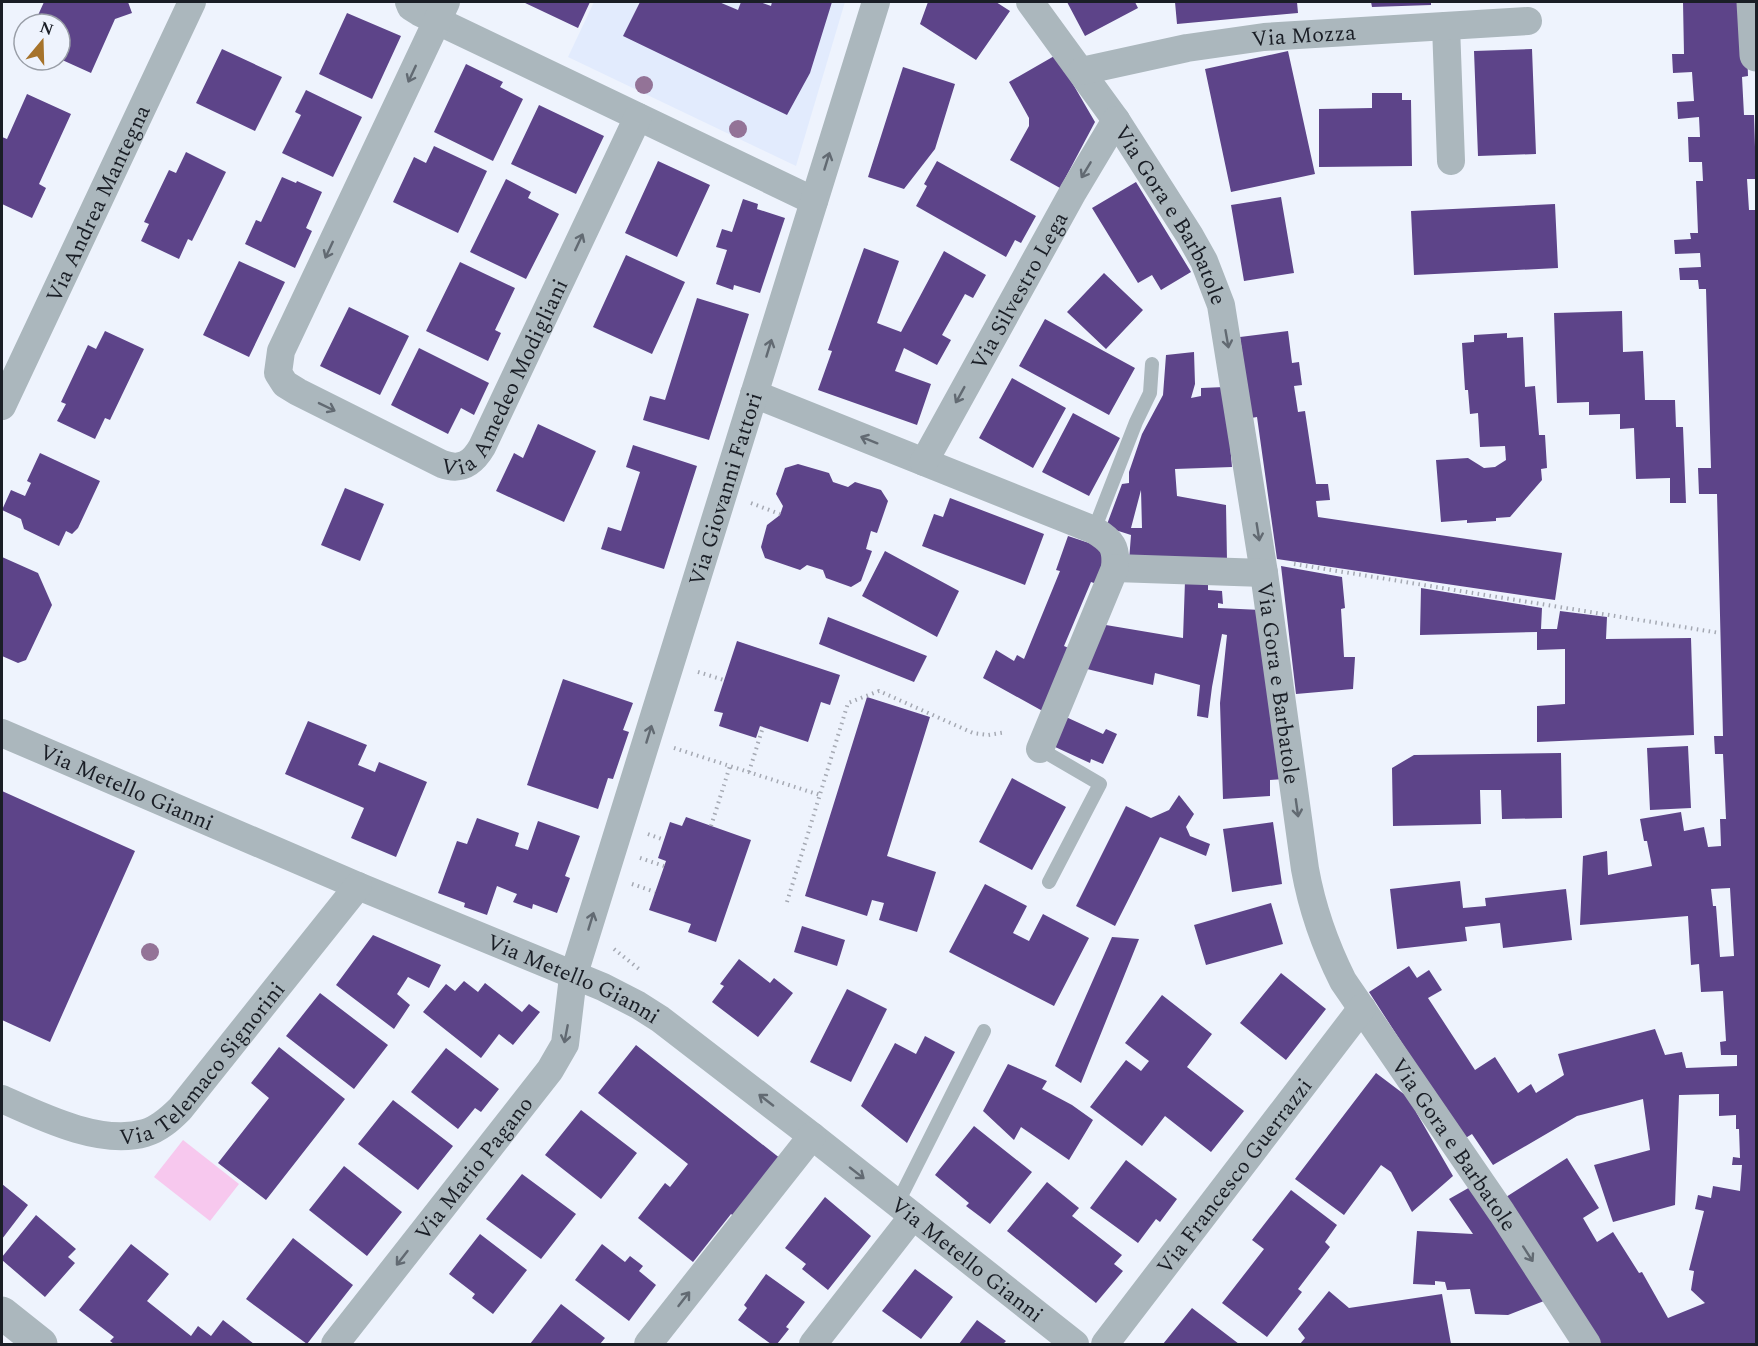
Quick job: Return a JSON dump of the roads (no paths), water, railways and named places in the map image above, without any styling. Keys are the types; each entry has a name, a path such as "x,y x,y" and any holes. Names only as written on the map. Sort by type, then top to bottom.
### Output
{"street":[{"name":"Via Andrea Mantegna","path":"2,406 192,2"},
{"path":"409,2 414,9 442,11 638,117 814,201"},
{"name":"Via Giovanni Fattori","path":"573,976 876,2"},
{"name":"Via Gora e Barbatole","path":"1030,2 1116,120 1190,236 1204,261 1221,305 1263,565 1308,885 1312,903 1334,962 1343,981 1502,1213 1587,1344"},
{"path":"1754,2 1756,55"},
{"name":"Via Amedeo Modigliani","path":"442,11 281,351 277,366 280,378 298,392 442,464 457,468 470,464 478,453 638,117"},
{"name":"Via Mozza","path":"1082,71 1226,41 1528,21"},
{"path":"1446,26 1451,161"},
{"name":"Via Silvestro Lega","path":"924,462 1073,192 1116,120"},
{"path":"754,394 1094,530 1111,543 1116,553 1115,568 1040,749"},
{"path":"1115,568 1263,565"},
{"name":"Via Metello Gianni","path":"2,734 625,997 651,1013 812,1136 1075,1344"},
{"name":"Via Telemaco Signorini","path":"2,1099 42,1117 90,1132 131,1136 157,1128 180,1109 358,886"},
{"name":"Via Mario Pagano","path":"335,1344 559,1056 567,1030 573,976"},
{"name":"Via Francesco Guerrazzi","path":"1105,1344 1362,1008"},
{"path":"648,1344 812,1136"},
{"path":"813,1344 905,1210"},
{"path":"2,1313 41,1344"}],"lane":[{"path":"1094,530 1136,422 1150,393 1152,364"},
{"path":"1040,749 1100,784 1049,882"},
{"path":"905,1210 984,1031"}]}
